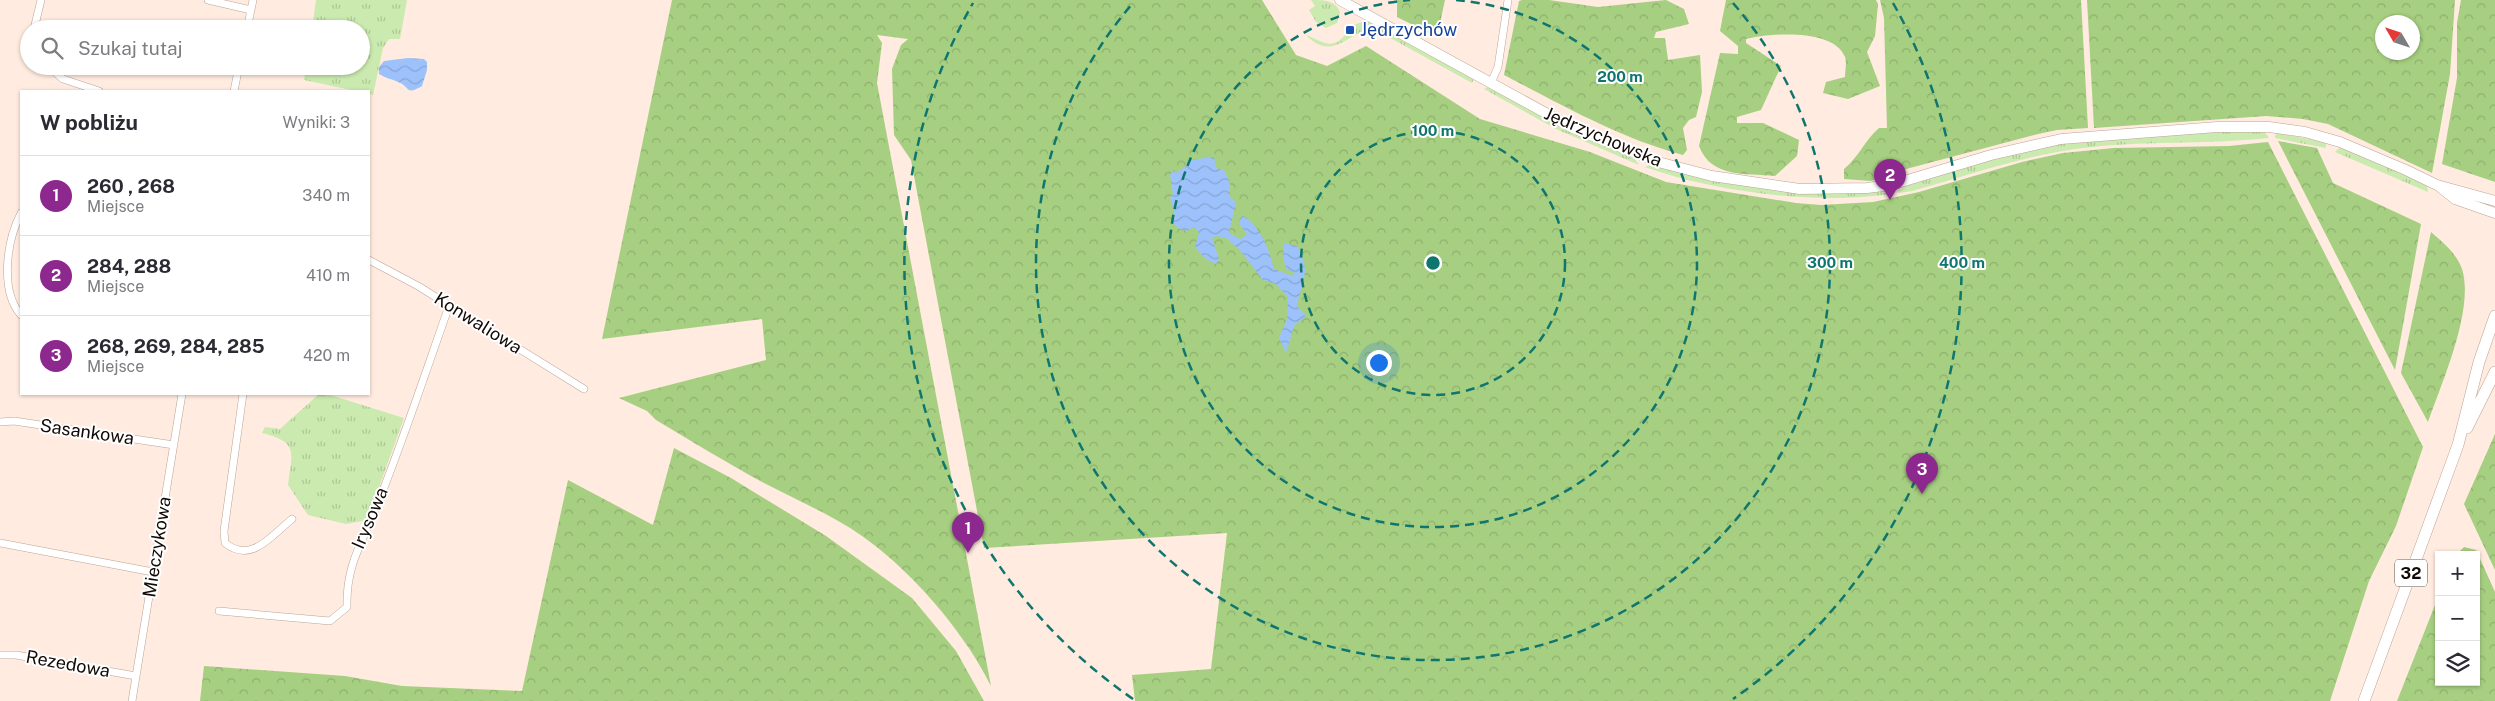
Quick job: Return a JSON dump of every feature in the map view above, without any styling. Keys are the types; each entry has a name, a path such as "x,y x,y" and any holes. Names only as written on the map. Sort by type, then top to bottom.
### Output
{"main road":[{"name":"Jędrzychowska","path":"1340,0 1574,128 1614,146 1674,167 1749,182 1800,189 1859,188 1891,185 1991,155 2060,139 2243,126 2287,129 2323,137 2406,170 2437,185"},
{"path":"2437,185 2495,201"},
{"path":"2437,185 2455,199 2495,213"},
{"name":"32","path":"2364,701 2458,445 2479,362 2495,316"},
{"name":"32","path":"2458,445 2495,372"}],"street":[{"path":"36,20 41,0"},
{"path":"208,0 251,10"},
{"path":"249,20 253,0"},
{"path":"1491,83 1498,67 1508,0"},
{"path":"58,75 63,80 96,90"},
{"path":"234,90 237,75"},
{"path":"20,216 8,245 5,268 8,297 20,314"},
{"name":"Konwaliowa","path":"370,261 449,306 584,389"},
{"name":"Irysowa","path":"219,611 330,621 347,608 347,586 350,568 378,503 449,306"},
{"name":"Mieczykowa","path":"132,701 182,395"},
{"path":"243,395 224,531 225,543 234,550 254,550 292,519"},
{"name":"Sasankowa","path":"0,422 14,421 174,445"},
{"path":"0,543 153,572"},
{"name":"Rezedowa","path":"0,655 16,654 136,676"}],"green space":[{"path":"316,0 407,0 400,39 389,39 383,48 373,95 370,94 370,90 351,90 304,80 305,75 370,75 370,20 313,20"},
{"path":"672,0 1262,0 1296,55 1327,66 1366,46 1480,119 1590,152 1666,182 1796,203 1821,205 1873,202 1919,192 2022,162 2063,153 2114,148 2229,146 2268,142 2423,447 2396,526 2369,581 2330,701 1135,701 1132,675 1211,669 1227,533 984,548 911,160 894,135 892,69 901,45 908,39 877,35 882,43 877,83 991,686 979,664 947,618 908,575 866,539 834,518 727,462 656,420 647,411 619,398 766,360 762,319 602,339"},
{"path":"1311,0 1325,1 1335,5 1340,12 1337,23 1326,28 1316,22 1309,10 1315,6"},
{"path":"1397,0 1445,0 1440,23 1431,34 1397,17"},
{"path":"1549,0 1598,7 1666,0 1684,9 1689,24 1656,32 1654,38 1665,38 1668,60 1700,55 1702,92 1696,117 1689,120 1683,128 1687,150 1683,155 1637,140 1614,130 1504,75 1519,1"},
{"path":"1726,0 1876,0 1878,4 1875,36 1867,52 1880,86 1848,99 1823,93 1826,82 1845,77 1845,57 1839,48 1828,41 1815,37 1785,34 1746,39 1746,43 1781,66 1761,110 1737,117 1737,123 1763,123 1799,140 1797,156 1775,176 1741,174 1720,169 1704,156 1699,146 1720,53 1738,54 1738,46 1720,31"},
{"path":"1880,0 2081,0 2088,128 2057,130 2038,134 1891,173 1871,181 1844,179 1844,169 1854,159 1869,138 1879,128 1887,128 1884,18"},
{"path":"2087,0 2455,0 2450,74 2432,173 2328,124 2303,119 2266,116 2094,128"},
{"path":"2461,0 2495,0 2495,182 2442,164 2457,78 2457,23"},
{"path":"1366,21 1474,79 1472,83 1376,30 1367,30 1359,33 1334,46 1316,43 1306,35 1327,44 1332,44 1343,38 1348,31 1350,32 1353,25"},
{"path":"1488,87 1574,132 1635,159 1639,165 1556,129 1484,89"},
{"path":"2222,131 2264,131 2269,138 2123,144 2054,152 1912,191 1899,193 1898,191 1906,186 1989,160 2061,144"},
{"path":"2276,133 2326,142 2326,148 2275,138"},
{"path":"2278,141 2317,148 2333,183 2421,224 2395,370"},
{"path":"2340,147 2427,185 2428,192 2335,152"},
{"path":"1650,165 1695,177 1758,187 1830,194 1875,191 1890,194 1830,198 1766,194 1702,183 1645,167"},
{"path":"2431,232 2452,252 2460,264 2463,271 2465,294 2463,312 2454,350 2428,422 2401,373"},
{"path":"318,395 330,395 404,418 367,520 346,524 308,515 288,485 291,456 288,445 274,436 262,433 265,427 280,429"},
{"path":"2495,434 2495,570 2464,504"},
{"path":"674,448 731,478 826,536 912,598 956,651 984,701 200,701 204,666 345,676 402,686 522,691 568,480 653,525"},
{"path":"2464,547 2476,551 2460,551"},
{"path":"2480,559 2495,592 2495,701 2397,701 2435,605 2435,686 2480,686"}],"water":[{"path":"408,58 424,59 427,62 427,70 422,86 417,89 408,90 402,84 379,74 379,67 384,61"},
{"path":"1214,157 1216,168 1224,170 1230,183 1230,197 1236,202 1229,233 1240,239 1247,235 1239,223 1242,215 1259,232 1274,269 1290,275 1297,274 1286,269 1283,257 1284,243 1297,246 1302,255 1305,270 1297,306 1306,316 1294,326 1286,353 1279,338 1287,319 1288,297 1276,284 1263,280 1239,249 1226,238 1217,236 1212,238 1219,259 1216,264 1206,259 1195,247 1199,232 1194,227 1187,231 1178,228 1172,222 1175,216 1170,197 1173,194 1170,175 1174,170 1176,173 1185,167 1189,160"}],"place":[{"name":"Jędrzychów","path":"1350,30"},
{"name":"284, 288","path":"1890,200"},
{"name":"268, 269, 284, 285","path":"1922,494"},
{"name":"260 , 268","path":"968,553"}]}
